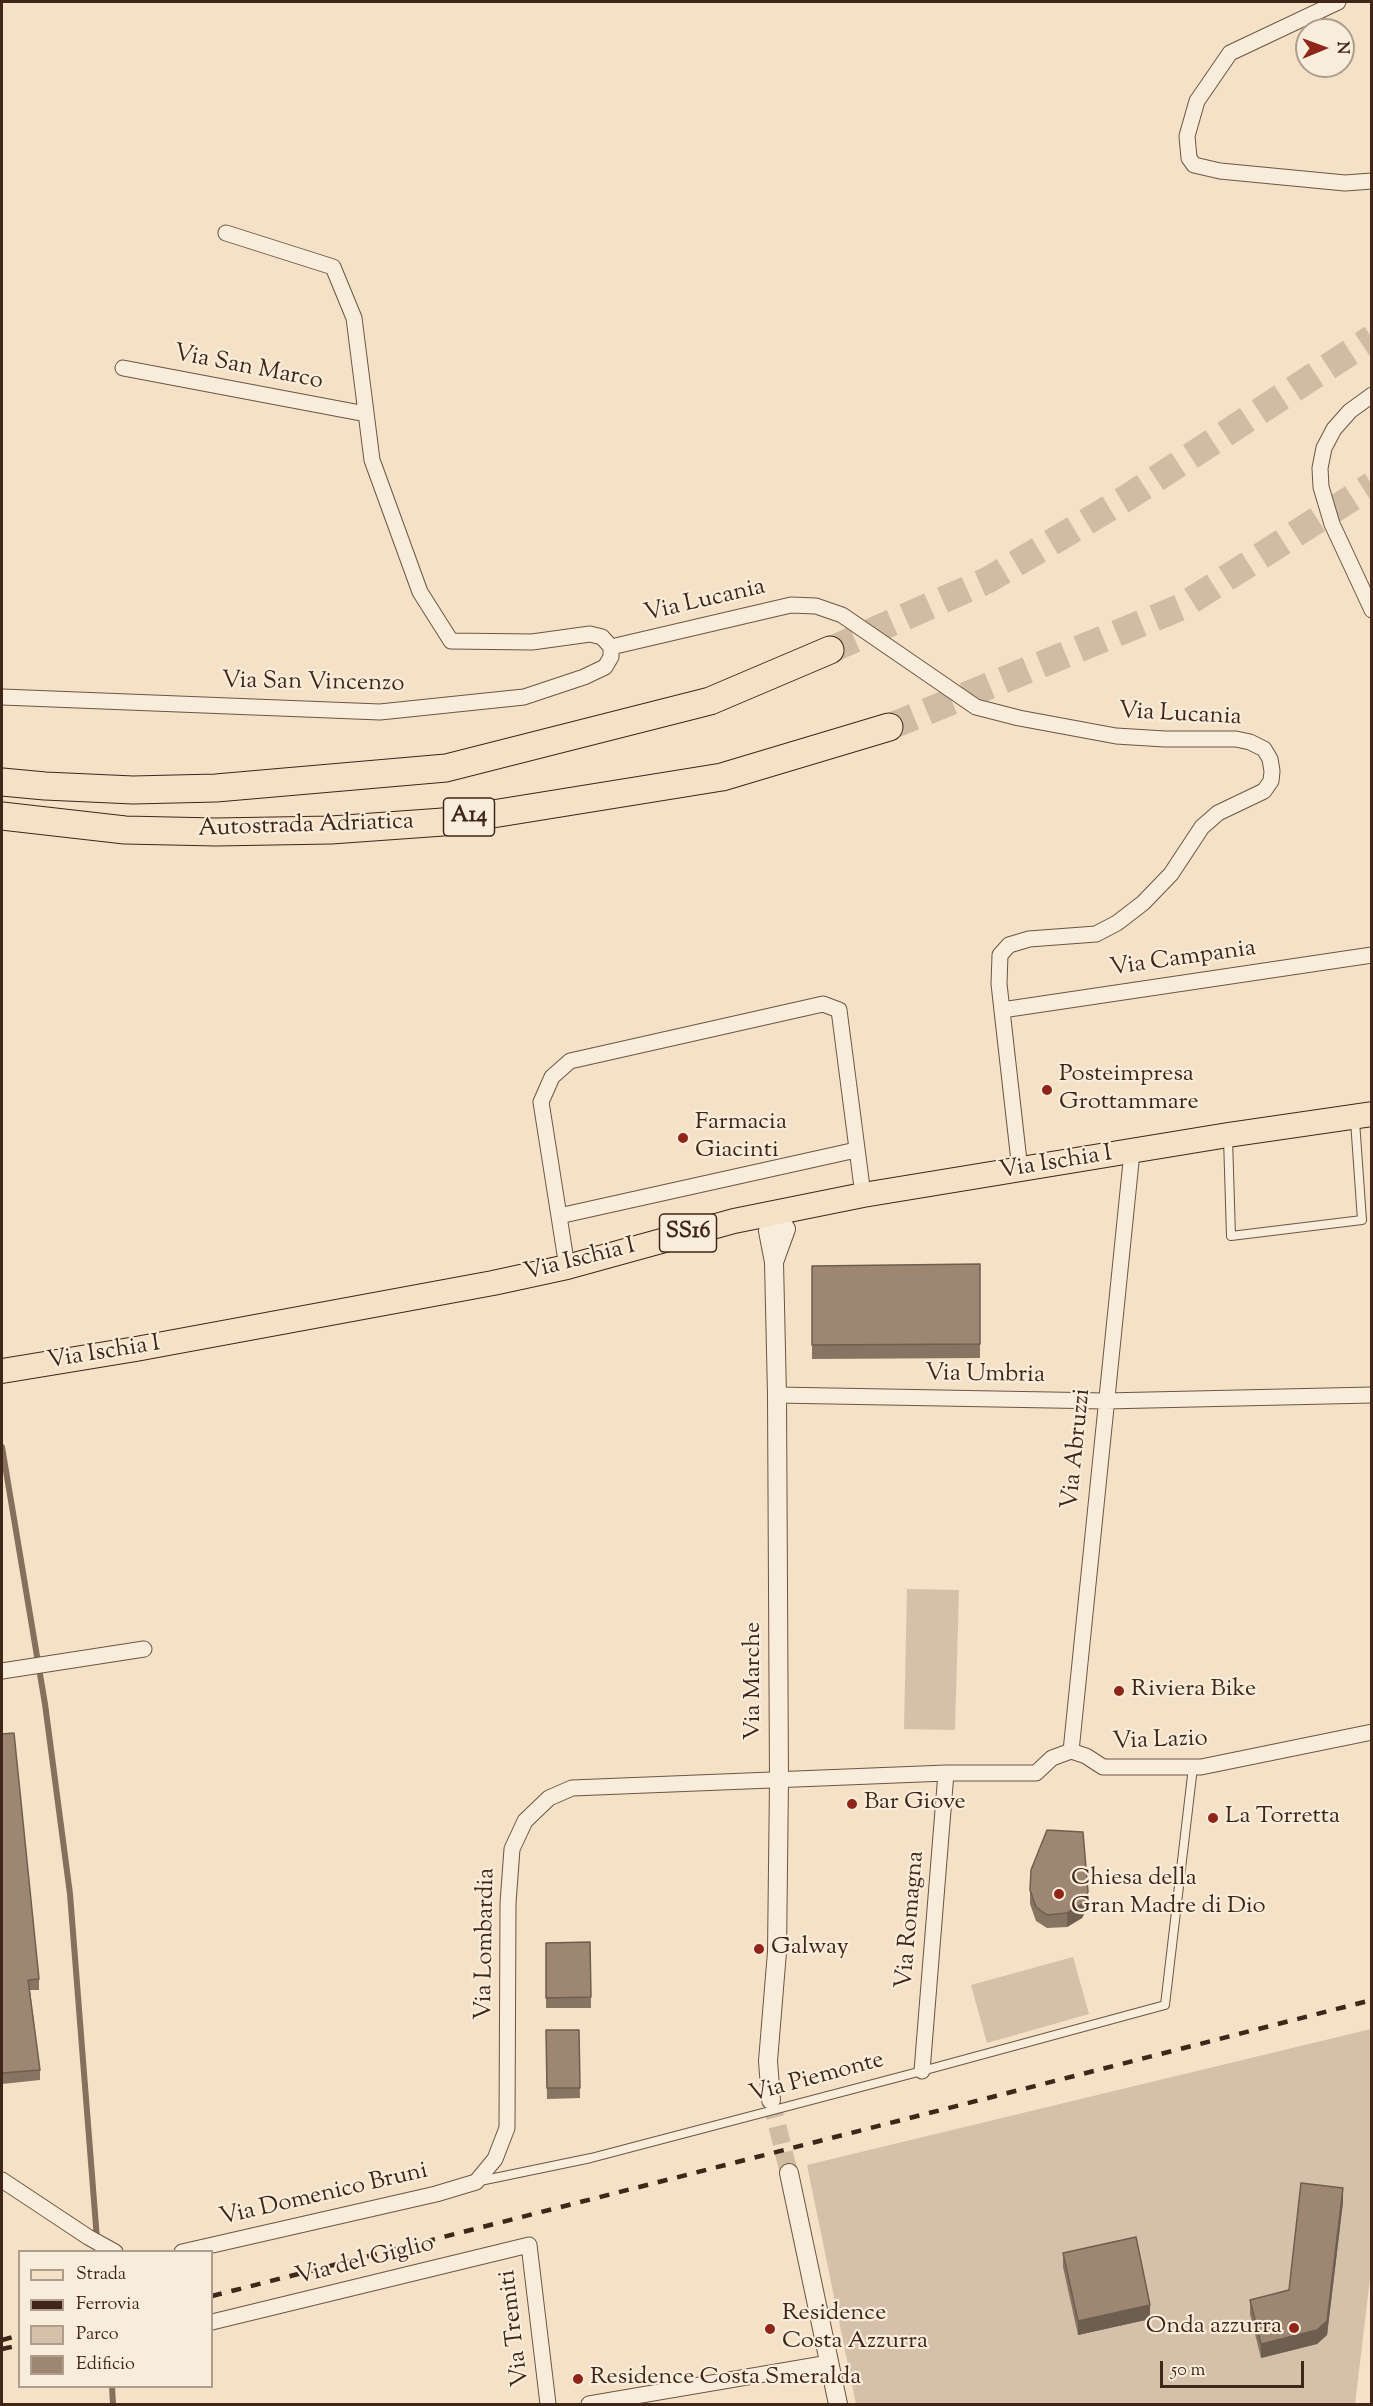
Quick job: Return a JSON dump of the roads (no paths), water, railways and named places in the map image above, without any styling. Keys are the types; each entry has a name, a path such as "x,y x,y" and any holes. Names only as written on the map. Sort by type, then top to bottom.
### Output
{"highway":[{"name":"Autostrada Adriatica","path":"2,782 133,790 216,788 446,768 710,701 830,650"},
{"name":"Autostrada Adriatica","path":"2,816 125,830 216,832 331,830 443,822 722,777 889,727"}],"main road":[{"name":"Via Ischia I","path":"5,1370 249,1329 567,1267 734,1221 862,1195 1363,1115"}],"street":[{"path":"1338,2 1230,53 1197,101 1188,136 1188,158 1194,165 1220,171 1345,183 1371,181"},
{"path":"226,233 333,267 354,318 372,460 420,592 451,641 532,642 590,634 603,637 611,647"},
{"name":"Via San Marco","path":"123,368 366,414"},
{"path":"1371,395 1350,411 1334,429 1324,448 1320,468 1321,487 1332,524 1371,610"},
{"name":"Via Lucania","path":"611,647 791,605 816,606 842,615 976,707 1019,718 1116,736 1236,739 1250,742 1264,749 1270,759 1272,771 1271,781 1264,791 1218,813 1202,827 1172,874 1143,903 1117,923 1096,934 1029,939 1009,945 1000,955 999,984 1020,1170"},
{"name":"Via San Vincenzo","path":"2,697 380,712 524,697 605,668 611,657 611,647"},
{"name":"Via Campania","path":"1002,1010 1371,955"},
{"path":"567,1267 541,1102 552,1077 570,1061 823,1004 839,1010 862,1195"},
{"path":"559,1216 856,1150"},
{"name":"Via Abruzzi","path":"1071,1751 1132,1152"},
{"name":"Via Marche","path":"771,2100 768,2061 777,1952 779,1781 777,1395 774,1262 768,1230 775,1214"},
{"name":"Via Umbria","path":"777,1395 1105,1401 1371,1395"},
{"path":"2,1671 144,1649"},
{"name":"Via Lazio","path":"1071,1751 1086,1756 1103,1767 1193,1767 1371,1732"},
{"path":"779,1781 946,1773 1036,1773 1052,1758 1071,1751"},
{"name":"Via Romagna","path":"922,2071 946,1773"},
{"name":"Via Lombardia","path":"476,2182 495,2159 507,2128 509,1884 512,1849 525,1821 549,1798 572,1788 779,1781"},
{"path":"789,2173 838,2404"},
{"path":"2,2180 88,2237 109,2248"},
{"name":"Via Domenico Bruni","path":"191,2250 436,2194 476,2182"},
{"name":"Via del Giglio","path":"213,2322 529,2245"},
{"name":"Via Tremiti","path":"529,2245 548,2404"},
{"path":"589,2404 829,2363"}],"lane":[{"path":"1228,1135 1231,1236 1362,1220 1363,1115"},
{"name":"Via Piemonte","path":"476,2182 591,2157 1165,2005 1193,1767"}],"waterway":[{"path":"2,1447 45,1704 70,1894 98,2250"},
{"path":"112,2388 113,2404"}],"tunnel":[{"path":"830,650 988,580 1128,497 1372,338"},
{"path":"889,727 1181,607 1372,485"},
{"path":"771,2100 789,2173"}],"railway":[{"path":"213,2296 1372,2000"},
{"path":"2,2340 18,2336"},
{"path":"2,2349 18,2345"}],"place":[{"name":"Posteimpresa Grottammare","path":"1047,1090"},
{"name":"Farmacia Giacinti","path":"683,1138"},
{"name":"Riviera Bike","path":"1119,1691"},
{"name":"Bar Giove","path":"852,1804"},
{"name":"La Torretta","path":"1213,1818"},
{"name":"Chiesa della Gran Madre di Dio","path":"1059,1894"},
{"name":"Galway","path":"759,1949"},
{"name":"Onda azzurra","path":"1294,2328"},
{"name":"Residence Costa Azzurra","path":"770,2329"},
{"name":"Residence Costa Smeralda","path":"578,2379"}]}
